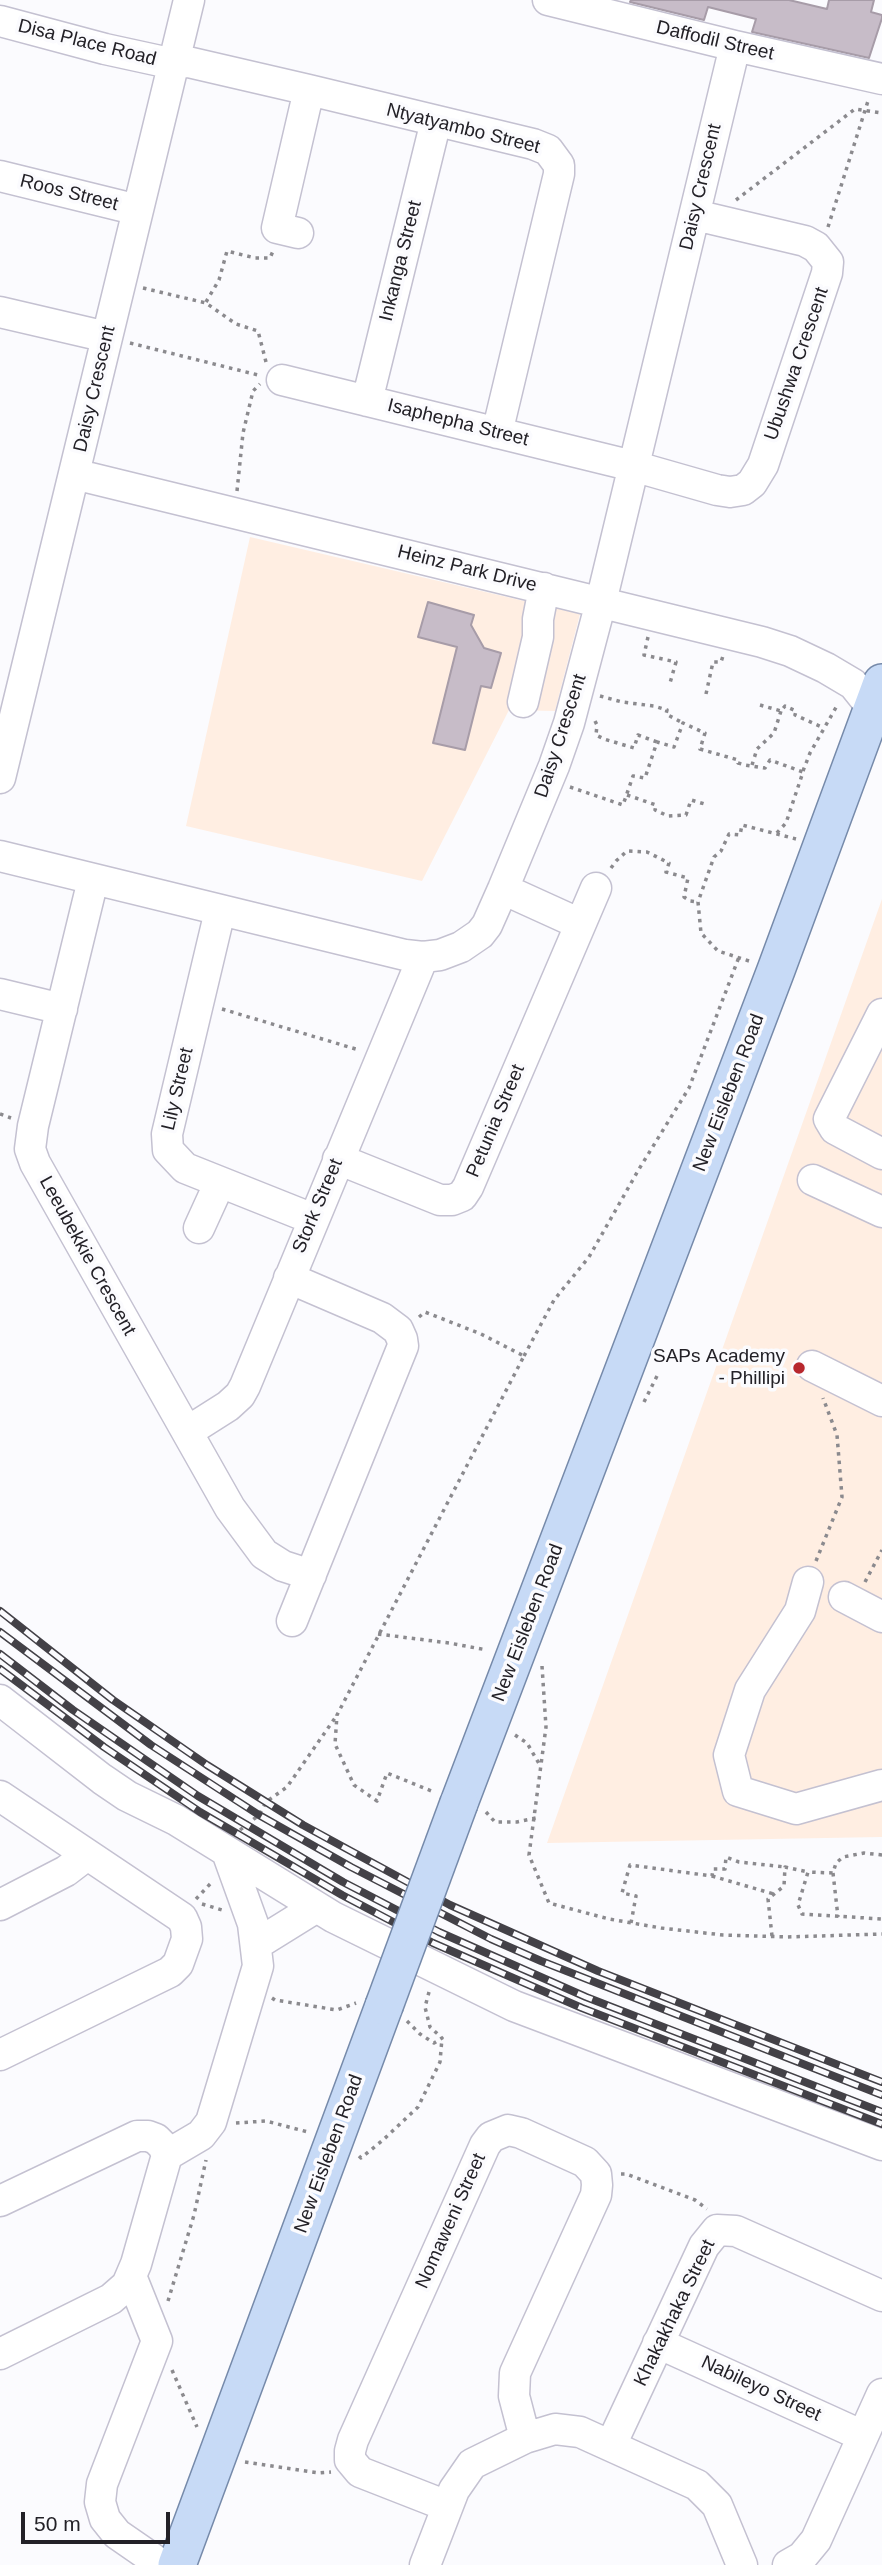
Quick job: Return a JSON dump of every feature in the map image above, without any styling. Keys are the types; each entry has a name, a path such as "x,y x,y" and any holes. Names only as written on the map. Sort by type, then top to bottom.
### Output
{"main road":[{"name":"New Eisleben Road","path":"177,2565 459,1803 776,970 821,848 873,692"}],"street":[{"name":"Daisy Crescent","path":"0,778 7,721 74,474 189,0"},
{"name":"Daffodil Street","path":"548,0 872,77"},
{"name":"Disa Place Road","path":"0,21 174,64"},
{"name":"Daisy Crescent","path":"0,856 405,955 440,955 471,941 487,925 548,781 578,689 735,46"},
{"name":"Ntyatyambo Street","path":"174,64 188,62 533,144 548,150 559,165 497,433"},
{"path":"287,230 309,90"},
{"name":"Inkanga Street","path":"367,401 436,121"},
{"name":"Roos Street","path":"0,176 138,210"},
{"path":"695,215 806,241 816,247"},
{"name":"Ubushwa Crescent","path":"634,467 730,492 743,490 752,483 763,465 827,273 828,262 816,247"},
{"path":"0,312 107,337"},
{"name":"Isaphepha Street","path":"274,379 634,467"},
{"name":"Heinz Park Drive","path":"74,474 726,633 790,651 873,692"},
{"path":"523,702 538,636 538,618 544,588"},
{"name":"Leeubekkie Crescent","path":"93,880 33,1126 30,1149 35,1163 230,1508 264,1554 282,1566 311,1575"},
{"name":"Petunia Street","path":"338,1159 440,1200 452,1200 461,1196 468,1187 596,888"},
{"path":"503,889 580,924"},
{"name":"Lily Street","path":"220,911 166,1141 174,1159 184,1168 313,1219"},
{"name":"Stork Street","path":"187,1432 228,1406 240,1395 423,957"},
{"path":"0,994 62,1009"},
{"path":"882,1014 830,1119 835,1129 882,1154"},
{"path":"813,1180 882,1212"},
{"path":"198,1228 220,1182"},
{"path":"289,1278 382,1318 398,1330 402,1339 401,1353 292,1621"},
{"path":"812,1366 882,1401"},
{"path":"808,1582 800,1611 750,1690 729,1755 737,1791 796,1809 882,1785"},
{"path":"849,1600 882,1617"},
{"path":"0,1700 127,1796 176,1820 315,1908 514,2006 882,2145"},
{"path":"0,1797 171,1910 181,1918 186,1927 187,1939 178,1964 170,1972 0,2055"},
{"path":"167,2155 201,2135 211,2122 255,1982 258,1966 257,1944 247,1905 227,1852"},
{"path":"0,1905 66,1871 88,1856"},
{"path":"257,1944 315,1908"},
{"name":"Nomaweni Street","path":"350,2460 353,2440 485,2145 491,2137 508,2130 521,2133 585,2162 596,2174"},
{"path":"0,2201 137,2136 156,2139 167,2155 127,2285 111,2299 0,2354"},
{"path":"525,2438 514,2396 515,2373 596,2195 596,2174"},
{"name":"Khakakhaka Street","path":"611,2445 704,2246 717,2230 727,2228 736,2231 882,2297"},
{"path":"131,2276 157,2340 102,2483 100,2502 105,2519 117,2533 162,2565"},
{"name":"Nabileyo Street","path":"658,2343 863,2436"},
{"path":"789,2565 802,2557 816,2540 882,2395"},
{"path":"425,2565 447,2506 460,2479 471,2464 525,2438 555,2430 567,2430 580,2432 611,2445 697,2485 708,2493 724,2518 741,2565"},
{"path":"350,2460 360,2472 447,2506"}],"path":[{"path":"816,247 825,235 866,109 872,77"},
{"path":"726,208 855,109 882,113"},
{"path":"206,303 219,280 227,251 255,258 271,258 287,230"},
{"path":"121,281 157,293 206,303 236,324 258,331 274,379"},
{"path":"107,337 274,379"},
{"path":"234,513 243,433 253,391 274,379"},
{"path":"652,614 644,655 677,662 670,683"},
{"path":"706,694 713,662 721,662 726,633"},
{"path":"578,689 622,702 667,710 666,714 705,733 700,748 738,760 738,763 765,768 770,760 803,772"},
{"path":"775,835 786,823 803,772 839,703 873,692"},
{"path":"760,705 781,711"},
{"path":"752,765 757,749 774,733 785,706 796,711 794,715 824,728"},
{"path":"595,720 596,735 634,748 638,735 674,747 683,723"},
{"path":"548,781 623,804 633,776 645,778 657,742"},
{"path":"627,796 656,805 655,810 668,816 686,815 691,800 708,805"},
{"path":"776,970 718,951 701,933 698,902 714,857 729,834 740,835 742,825 821,848"},
{"path":"596,888 606,878 615,861 627,851 648,852 669,863 666,872 688,878 684,897 698,902"},
{"path":"171,1910 194,1901 216,1877 235,1833 248,1826 259,1815 266,1802 287,1787 337,1715 554,1300 589,1257 639,1169 690,1088 739,957"},
{"path":"198,1002 381,1057"},
{"path":"398,1330 425,1312 481,1334 524,1356"},
{"path":"808,1582 842,1497 837,1435 812,1366"},
{"path":"642,1405 659,1372"},
{"path":"849,1600 882,1549"},
{"path":"378,1634 491,1651"},
{"path":"543,1656 541,1666 546,1727 529,1855 549,1903 631,1923 698,1932 772,1936 882,1934"},
{"path":"337,1715 335,1744 354,1785 377,1801 387,1773 485,1811 495,1822 517,1822 536,1818"},
{"path":"491,1719 527,1743 542,1769"},
{"path":"838,1917 832,1872 836,1863 843,1857 864,1853 882,1854"},
{"path":"712,1876 713,1868 725,1869 726,1857 738,1863 808,1872 832,1872"},
{"path":"631,1923 636,1896 622,1893 630,1865 712,1876 774,1894"},
{"path":"772,1936 768,1899 784,1886 785,1867"},
{"path":"808,1872 797,1905 802,1914 882,1919"},
{"path":"437,1967 425,2007 430,2027 442,2038"},
{"path":"255,1982 275,2000 337,2010 361,2001 384,2006 404,2018 434,2043 442,2038"},
{"path":"350,2460 334,2472 319,2473 250,2464 220,2451 198,2429 157,2340 200,2189 211,2122 267,2121 333,2142 360,2158 418,2107 440,2062 442,2038"},
{"path":"596,2174 626,2174 695,2200 708,2210 717,2230"}],"shaded area":[{"path":"250,537 580,614 555,711 509,710 422,881 186,826"},
{"name":"SAPs Academy - Phillipi","path":"882,899 882,1837 547,1843"}],"building":[{"path":"789,0 827,9 829,0 874,0 871,12 882,15 882,18 869,58 752,32 756,19 708,7 704,20 630,2"},
{"path":"428,602 474,615 471,625 484,648 501,653 491,688 481,686 465,750 433,743 457,647 418,637"}],"railway":[{"path":"0,1611 113,1700 207,1765 303,1825 450,1905 598,1971 882,2082"},
{"path":"0,1632 151,1745 259,1815 351,1867 491,1939 541,1961 882,2095"},
{"path":"0,1654 73,1710 198,1796 343,1882 439,1932 586,1997 882,2112"},
{"path":"0,1669 104,1747 200,1812 342,1895 433,1943 582,2008 882,2124"}],"place":[{"name":"SAPs Academy - Phillipi","path":"799,1368"}]}
